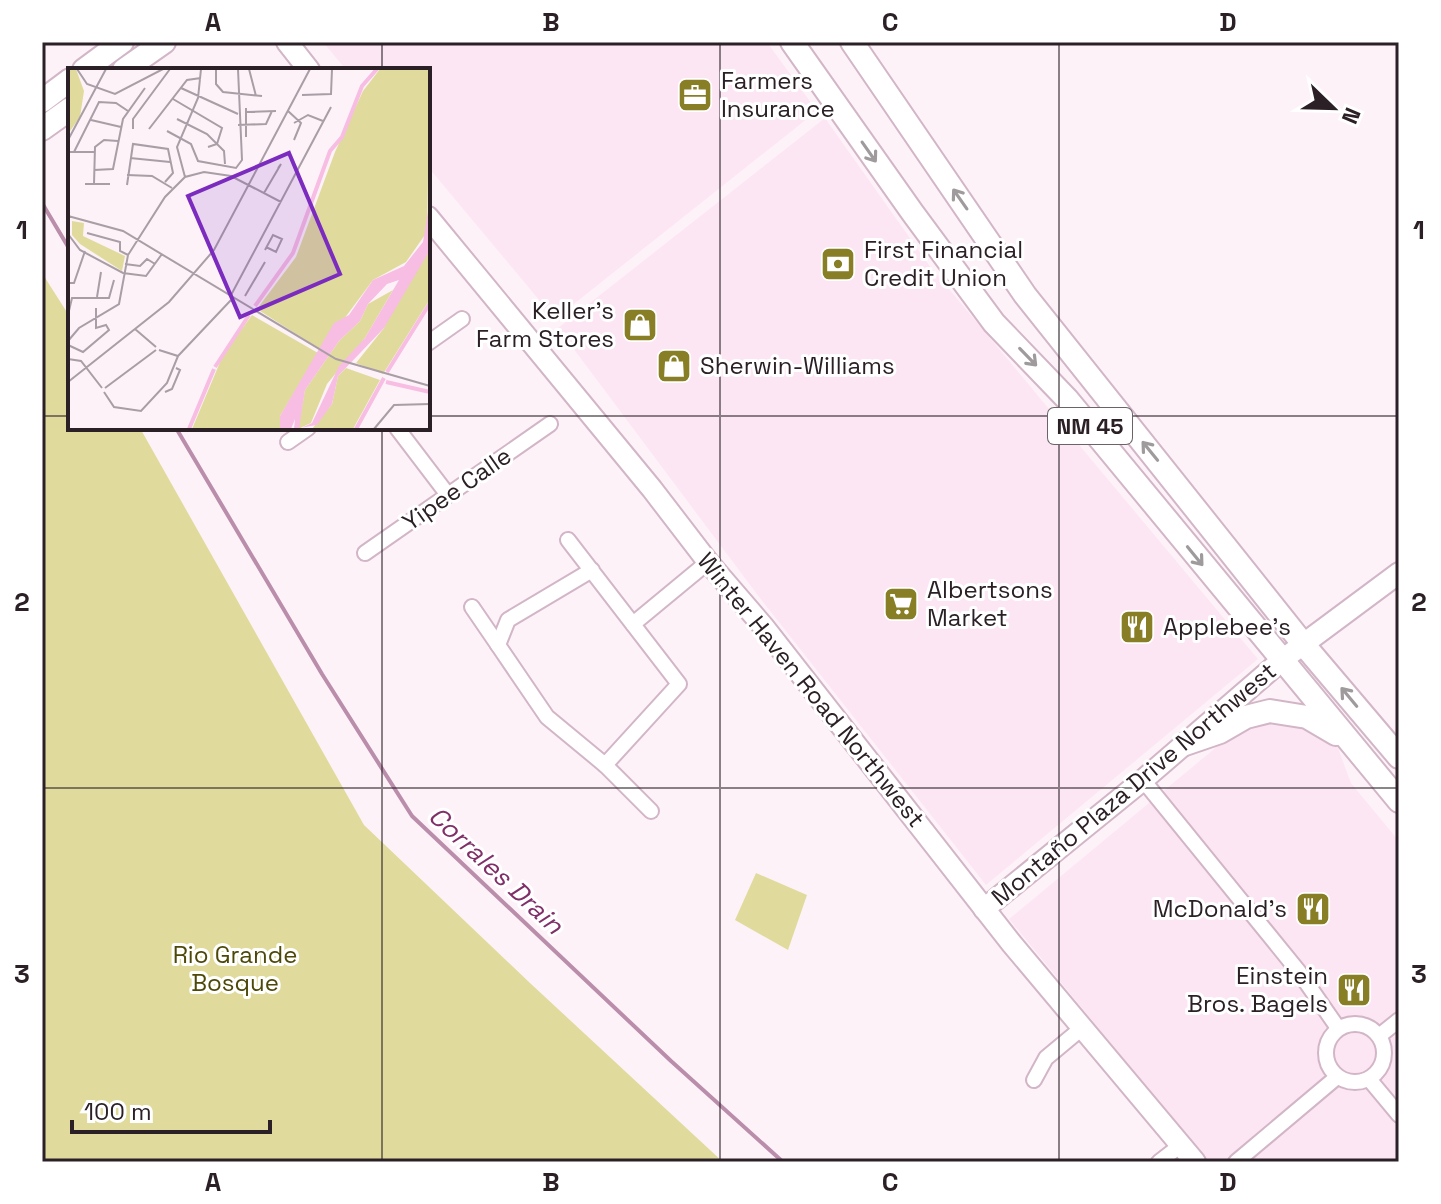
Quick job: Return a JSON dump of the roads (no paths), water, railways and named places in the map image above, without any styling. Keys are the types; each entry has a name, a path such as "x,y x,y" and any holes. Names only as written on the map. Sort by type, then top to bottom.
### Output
{"main road":[{"path":"87,68 122,42"},
{"path":"141,56 164,42"},
{"name":"NM 45","path":"792,42 994,323 1067,399 1399,801"},
{"name":"NM 45","path":"852,42 1025,295 1304,645 1399,757"},
{"path":"42,101 68,82"},
{"path":"42,129 68,110"},
{"path":"1185,744 1220,732 1246,717 1270,711 1307,717 1349,741"}],"street":[{"path":"287,42 307,68"},
{"name":"Winter Haven Road Northwest","path":"432,230 652,489 984,909 1195,1162"},
{"path":"430,342 462,319"},
{"name":"Yipee Calle","path":"365,553 550,424"},
{"path":"288,442 305,430"},
{"path":"399,430 448,495"},
{"path":"568,540 679,684 605,765"},
{"path":"633,624 708,562"},
{"path":"498,645 508,620 592,570"},
{"name":"Montaño Plaza Drive Northwest","path":"984,909 1143,780 1282,660 1399,573"},
{"path":"472,607 547,717 605,765 651,811"},
{"path":"1143,780 1299,972 1338,1028"},
{"path":"1379,1036 1399,1020"},
{"path":"1350,1023 1360,1024 1379,1036 1384,1050 1383,1061 1369,1079 1353,1083 1337,1077 1327,1064 1325,1054 1331,1035 1338,1028 1350,1023"},
{"path":"1034,1080 1046,1058 1082,1028"},
{"path":"1236,1162 1337,1077"},
{"path":"1369,1079 1399,1115"},
{"path":"1159,1162 1181,1145"}],"waterway":[{"name":"Corrales Drain","path":"42,203 68,247"},
{"name":"Corrales Drain","path":"177,430 322,674 412,816 671,1061 783,1162"}],"place":[{"name":"Farmers Insurance","path":"695,95"},
{"name":"First Financial Credit Union","path":"838,264"},
{"name":"Keller's Farm Stores","path":"640,325"},
{"name":"Sherwin-Williams","path":"674,366"},
{"name":"Albertsons Market","path":"901,604"},
{"name":"Applebee's","path":"1137,627"},
{"name":"McDonald's","path":"1313,909"},
{"name":"Einstein Bros. Bagels","path":"1354,990"}],"park label":[{"name":"Rio Grande Bosque","path":"235,969"}]}
